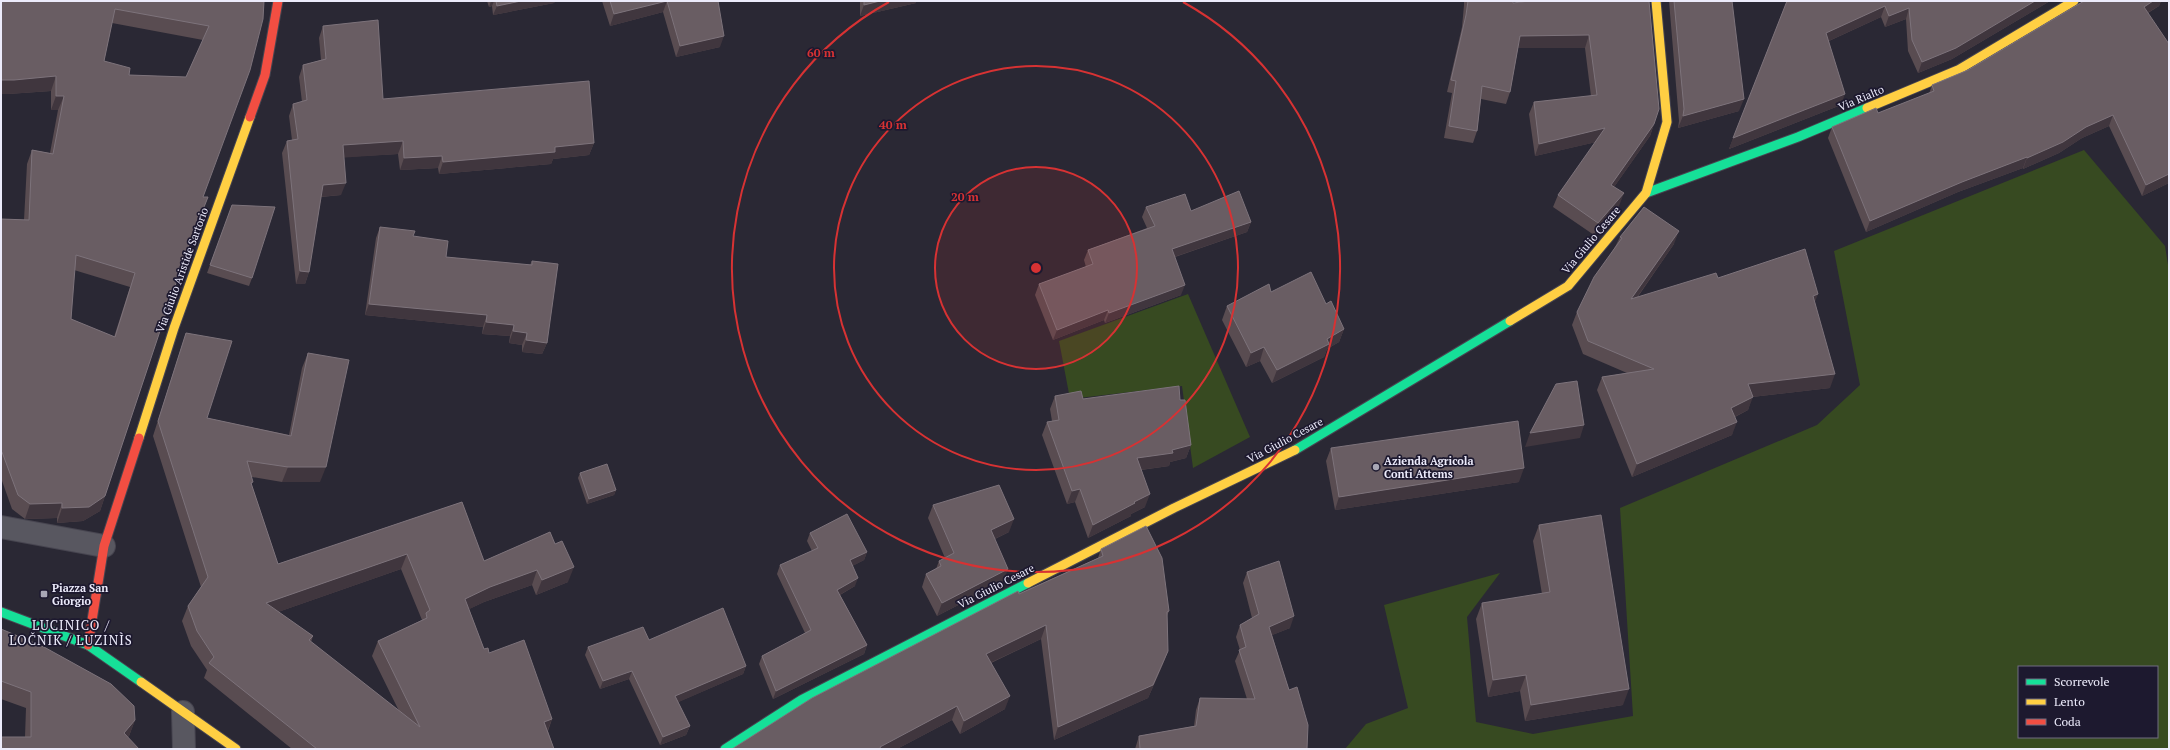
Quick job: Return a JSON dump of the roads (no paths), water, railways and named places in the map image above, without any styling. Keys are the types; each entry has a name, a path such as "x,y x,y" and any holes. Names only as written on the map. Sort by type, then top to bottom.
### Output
{"street":[{"name":"Via Giulio Aristide Sartorio","path":"104,546 174,328 265,75 278,1"},
{"name":"Via Giulio Cesare","path":"725,749 801,700 1174,508 1294,451 1568,286 1646,193 1667,122 1656,1"},
{"name":"Via Rialto","path":"1646,193 1798,137 1958,70 2074,1"},
{"path":"1,527 104,546 88,645"},
{"path":"1,612 88,645 236,749"},
{"path":"183,712 184,749"}],"place":[{"name":"Azienda Agricola Conti Attems","path":"1376,467"},
{"name":"Piazza San Giorgio","path":"44,594"}],"district":[{"name":"LUCINICO / LOČNIK / LUZINÌS","path":"71,632"}]}
